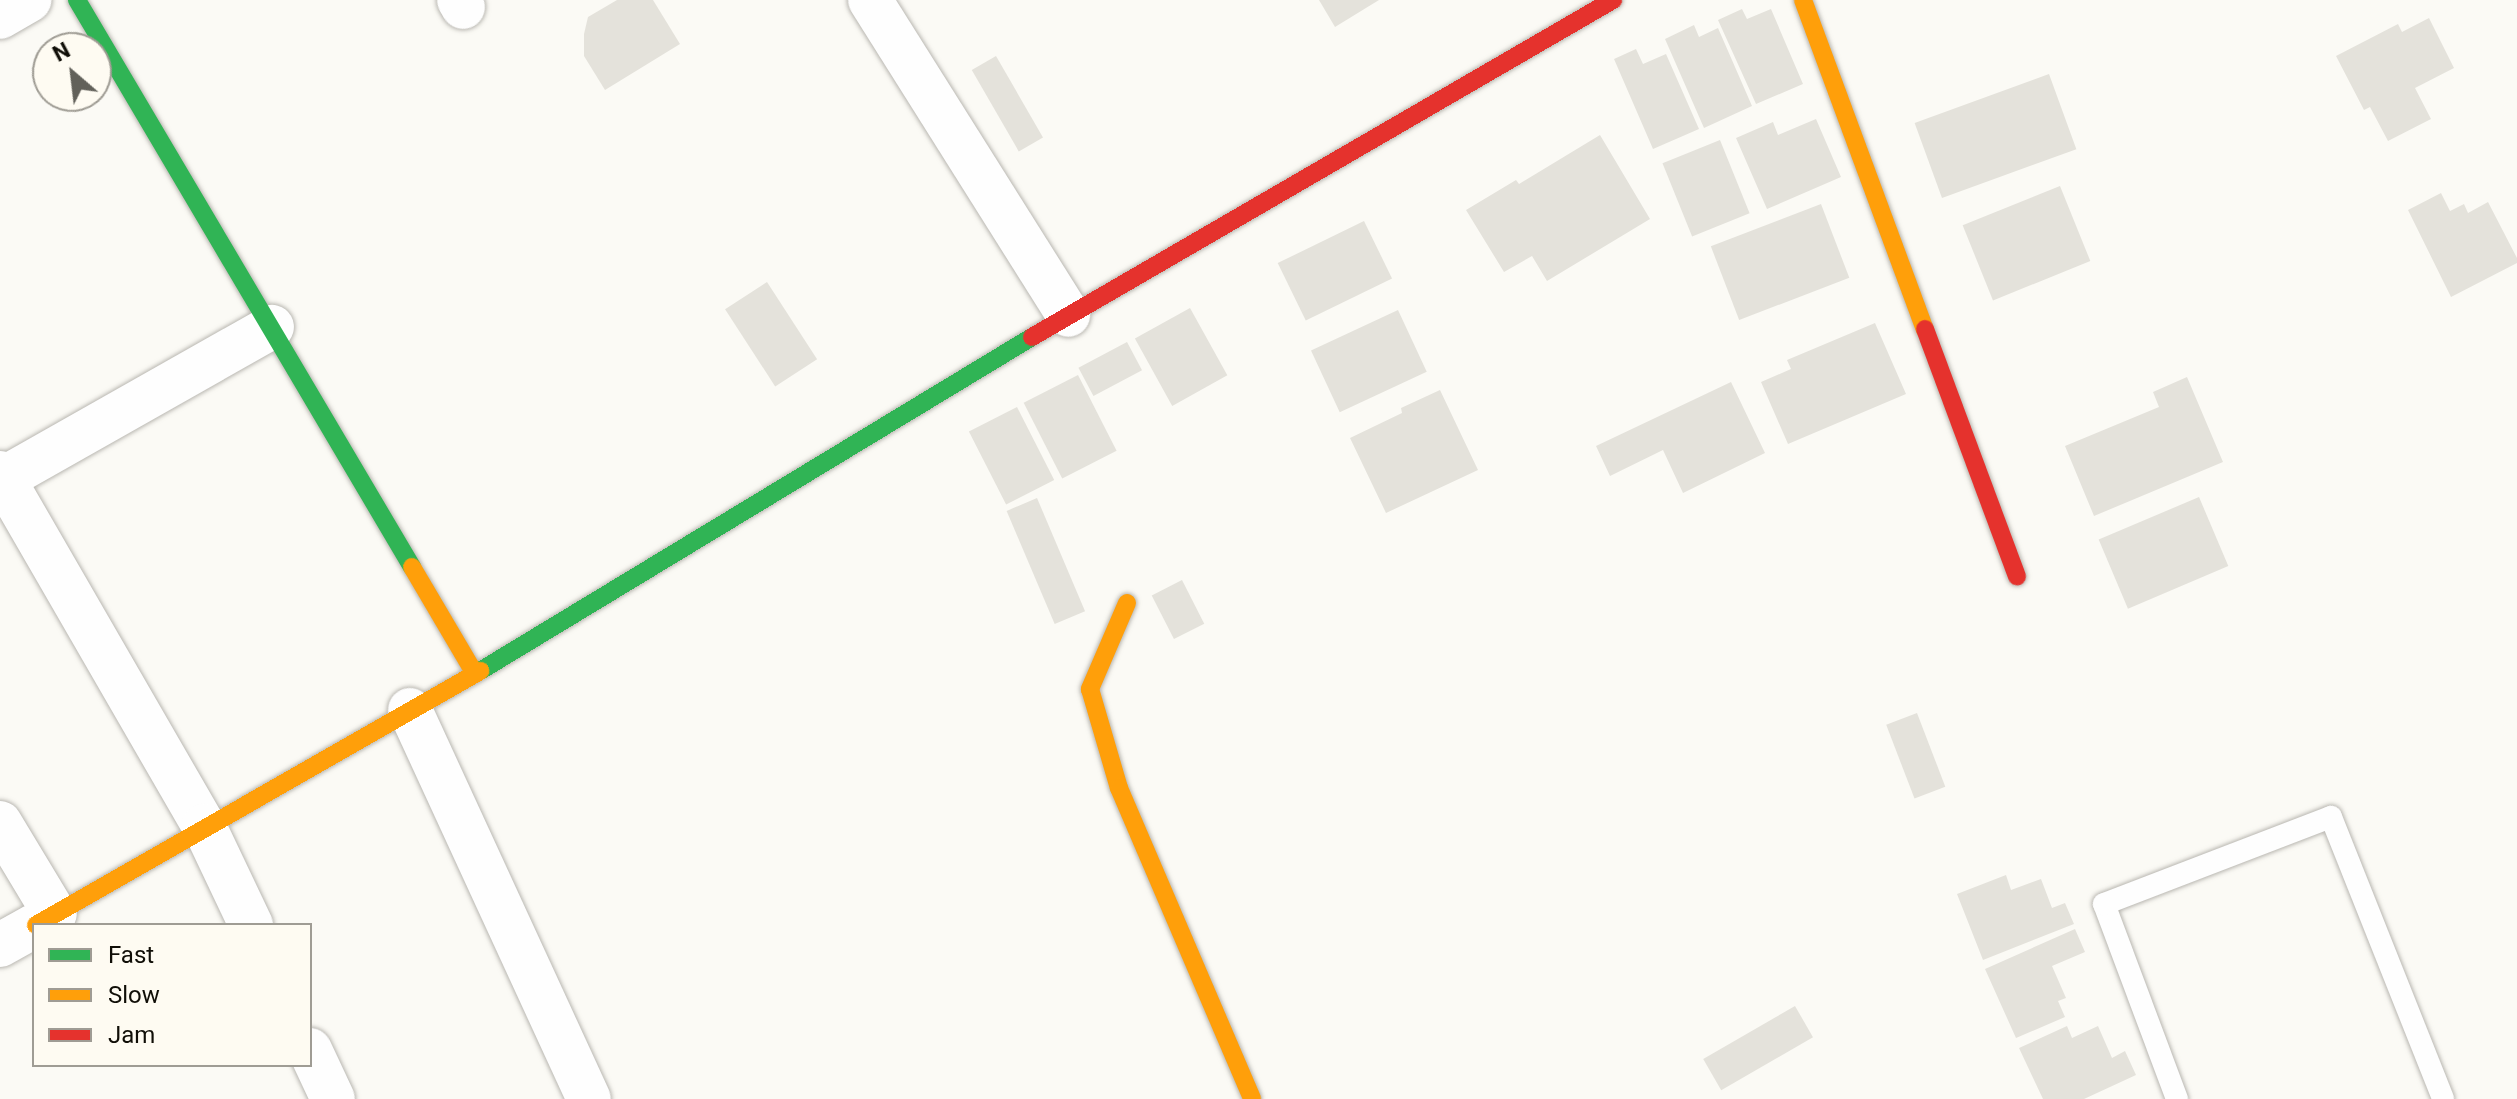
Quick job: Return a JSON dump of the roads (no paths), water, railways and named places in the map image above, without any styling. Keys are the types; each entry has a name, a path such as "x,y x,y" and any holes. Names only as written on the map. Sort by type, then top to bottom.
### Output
{"street":[{"path":"0,17 29,0"},
{"path":"77,0 475,674"},
{"path":"870,0 1068,315"},
{"path":"1803,0 2017,576"},
{"path":"0,823 41,922 204,826 475,674 917,403 1608,1"},
{"path":"250,923 204,826 2,476 272,327"},
{"path":"1127,603 1090,689 1119,788 1252,1099"},
{"path":"410,710 589,1099"},
{"path":"0,945 32,927"},
{"path":"312,1054 333,1099"}],"lane":[{"path":"2177,1099 2104,904 2331,817 2443,1099"}]}
